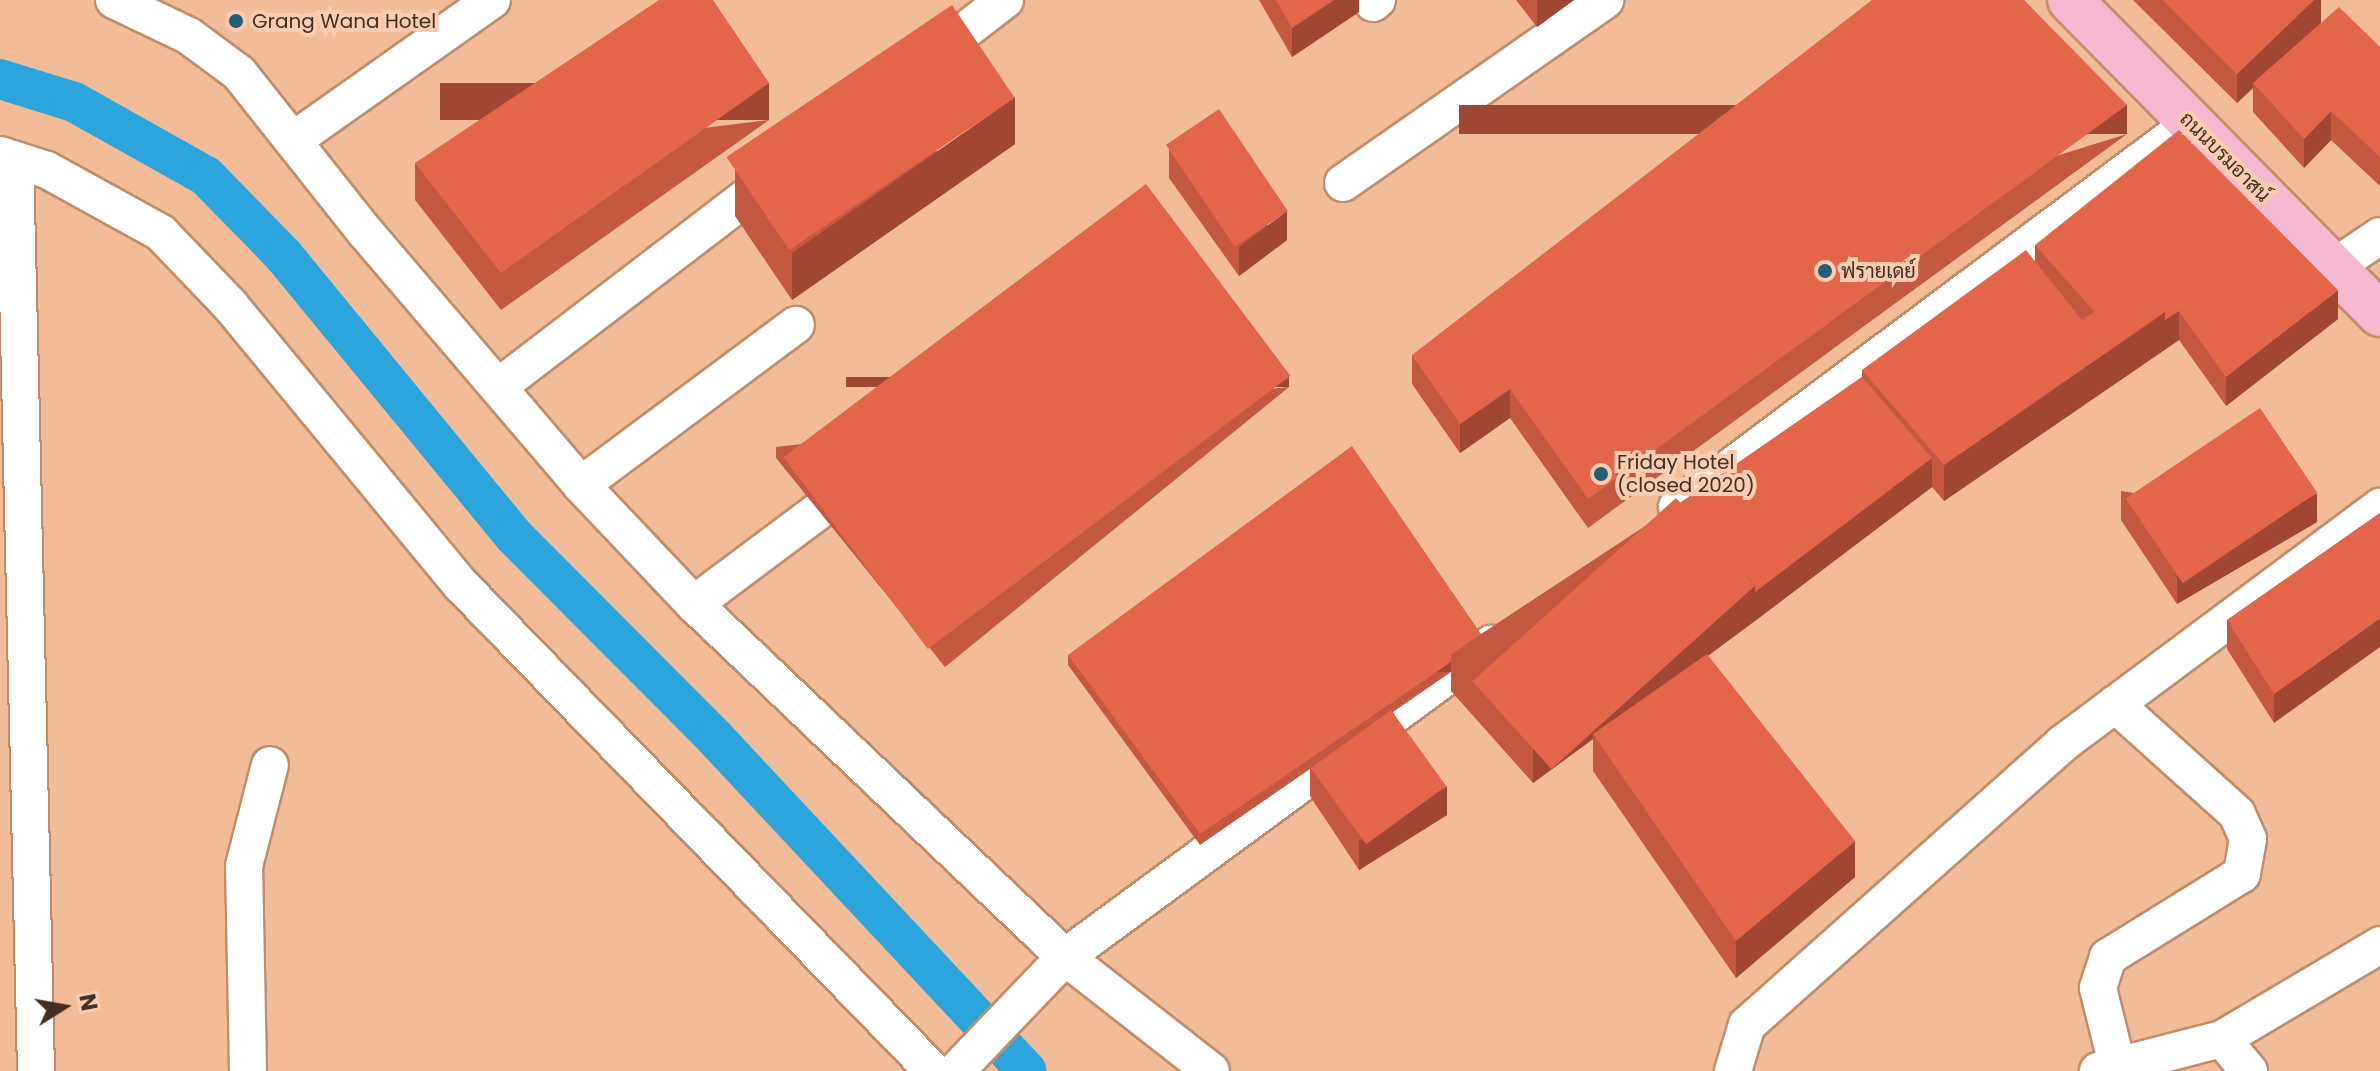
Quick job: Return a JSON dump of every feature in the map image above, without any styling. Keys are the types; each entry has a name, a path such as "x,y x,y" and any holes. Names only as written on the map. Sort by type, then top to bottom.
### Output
{"main road":[{"name":"ถนนบรมอาสน์","path":"2070,0 2380,314"}],"street":[{"path":"117,0 189,36 239,73 295,139 366,233 581,485 694,604 1065,957 1211,1071"},
{"path":"295,139 492,0"},
{"path":"904,77 1005,0"},
{"path":"1343,183 1605,0"},
{"path":"1646,531 2191,123"},
{"path":"498,387 802,155"},
{"path":"36,1071 8,157 105,198 161,233 230,305 461,585 933,1071"},
{"path":"2334,267 2380,236"},
{"path":"581,485 796,325"},
{"path":"1733,1071 1747,1025 2062,744 2380,507"},
{"path":"694,604 817,512"},
{"path":"956,1071 1065,957 1520,624"},
{"path":"2115,704 2237,814 2248,839 2242,874 2108,957 2098,988 2107,1068 2222,1039 2380,945"},
{"path":"248,1071 244,866 270,765"},
{"path":"2222,1039 2249,1071"}],"building":[{"path":"659,0 713,0 769,83 501,273 415,163"},
{"path":"1276,0 1334,0 1292,28"},
{"path":"1872,0 2024,0 2127,105 1588,499 1510,389 1460,424 1412,355"},
{"path":"2163,0 2314,0 2237,74"},
{"path":"952,5 1015,98 789,250 727,157"},
{"path":"2339,7 2380,47 2380,157 2331,111 2304,139 2253,83"},
{"path":"1219,109 1288,211 1235,247 1166,145"},
{"path":"2179,130 2338,290 2226,377 2179,311 2165,320 2165,312 2138,282 2095,312 2035,245"},
{"path":"1146,184 1290,376 928,649 783,457"},
{"path":"2026,250 2082,320 2138,282 2165,312 1944,465 1862,370"},
{"path":"1862,377 1932,458 1755,592 1755,585 1680,503"},
{"path":"2260,408 2317,493 2183,583 2126,499"},
{"path":"1352,446 1481,634 1451,655 1451,662 1200,834 1068,655"},
{"path":"1676,498 1755,586 1551,769 1472,681"},
{"path":"2380,513 2380,618 2274,694 2227,620"},
{"path":"1707,654 1855,841 1736,941 1593,734"},
{"path":"1391,710 1446,786 1366,844 1311,768"}],"waterway":[{"path":"0,79 74,102 206,176 284,256 514,536 715,738 1027,1071"}],"place":[{"name":"Grang Wana Hotel","path":"236,21"},
{"name":"ฟรายเดย์","path":"1825,271"},
{"name":"Friday Hotel (closed 2020)","path":"1601,474"}]}
